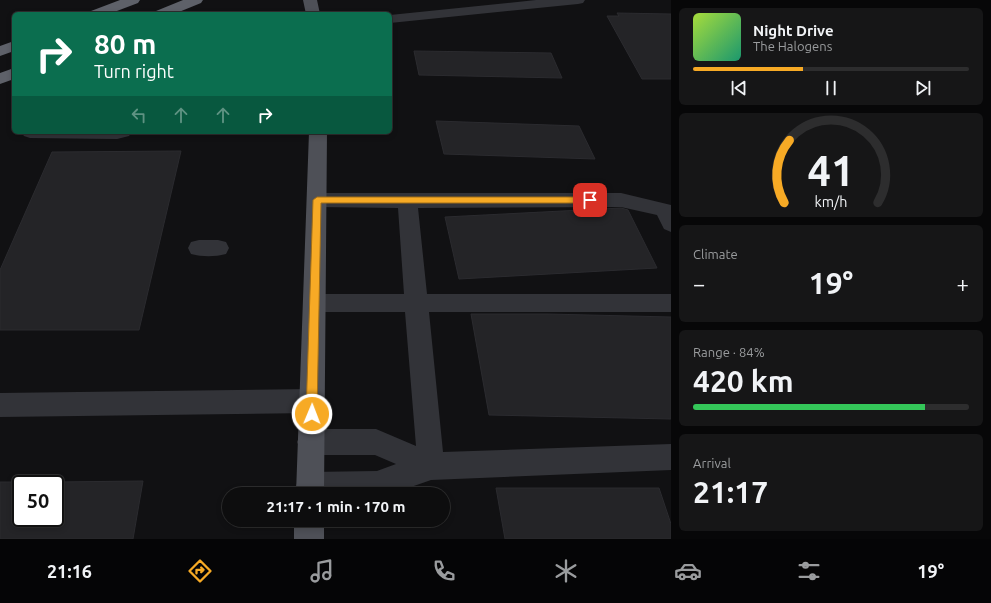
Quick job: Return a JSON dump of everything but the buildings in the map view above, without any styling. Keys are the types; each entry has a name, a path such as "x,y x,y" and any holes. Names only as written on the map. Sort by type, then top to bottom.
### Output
{"highway":[{"path":"101,12 132,0"},
{"path":"166,12 196,0"},
{"path":"0,51 12,47"},
{"path":"0,79 12,74"}],"main road":[{"path":"310,0 321,12"},
{"path":"310,487 318,134"},
{"path":"309,527 309,539"}],"street":[{"path":"392,20 472,6 578,0"},
{"path":"317,200 621,200 664,210 671,224"},
{"path":"406,201 431,466"},
{"path":"314,303 671,304"},
{"path":"0,405 312,401"},
{"path":"311,442 376,442 431,466"},
{"path":"350,487 377,485 431,466 671,458"}],"route":[{"path":"312,414 317,200 590,200"}]}
